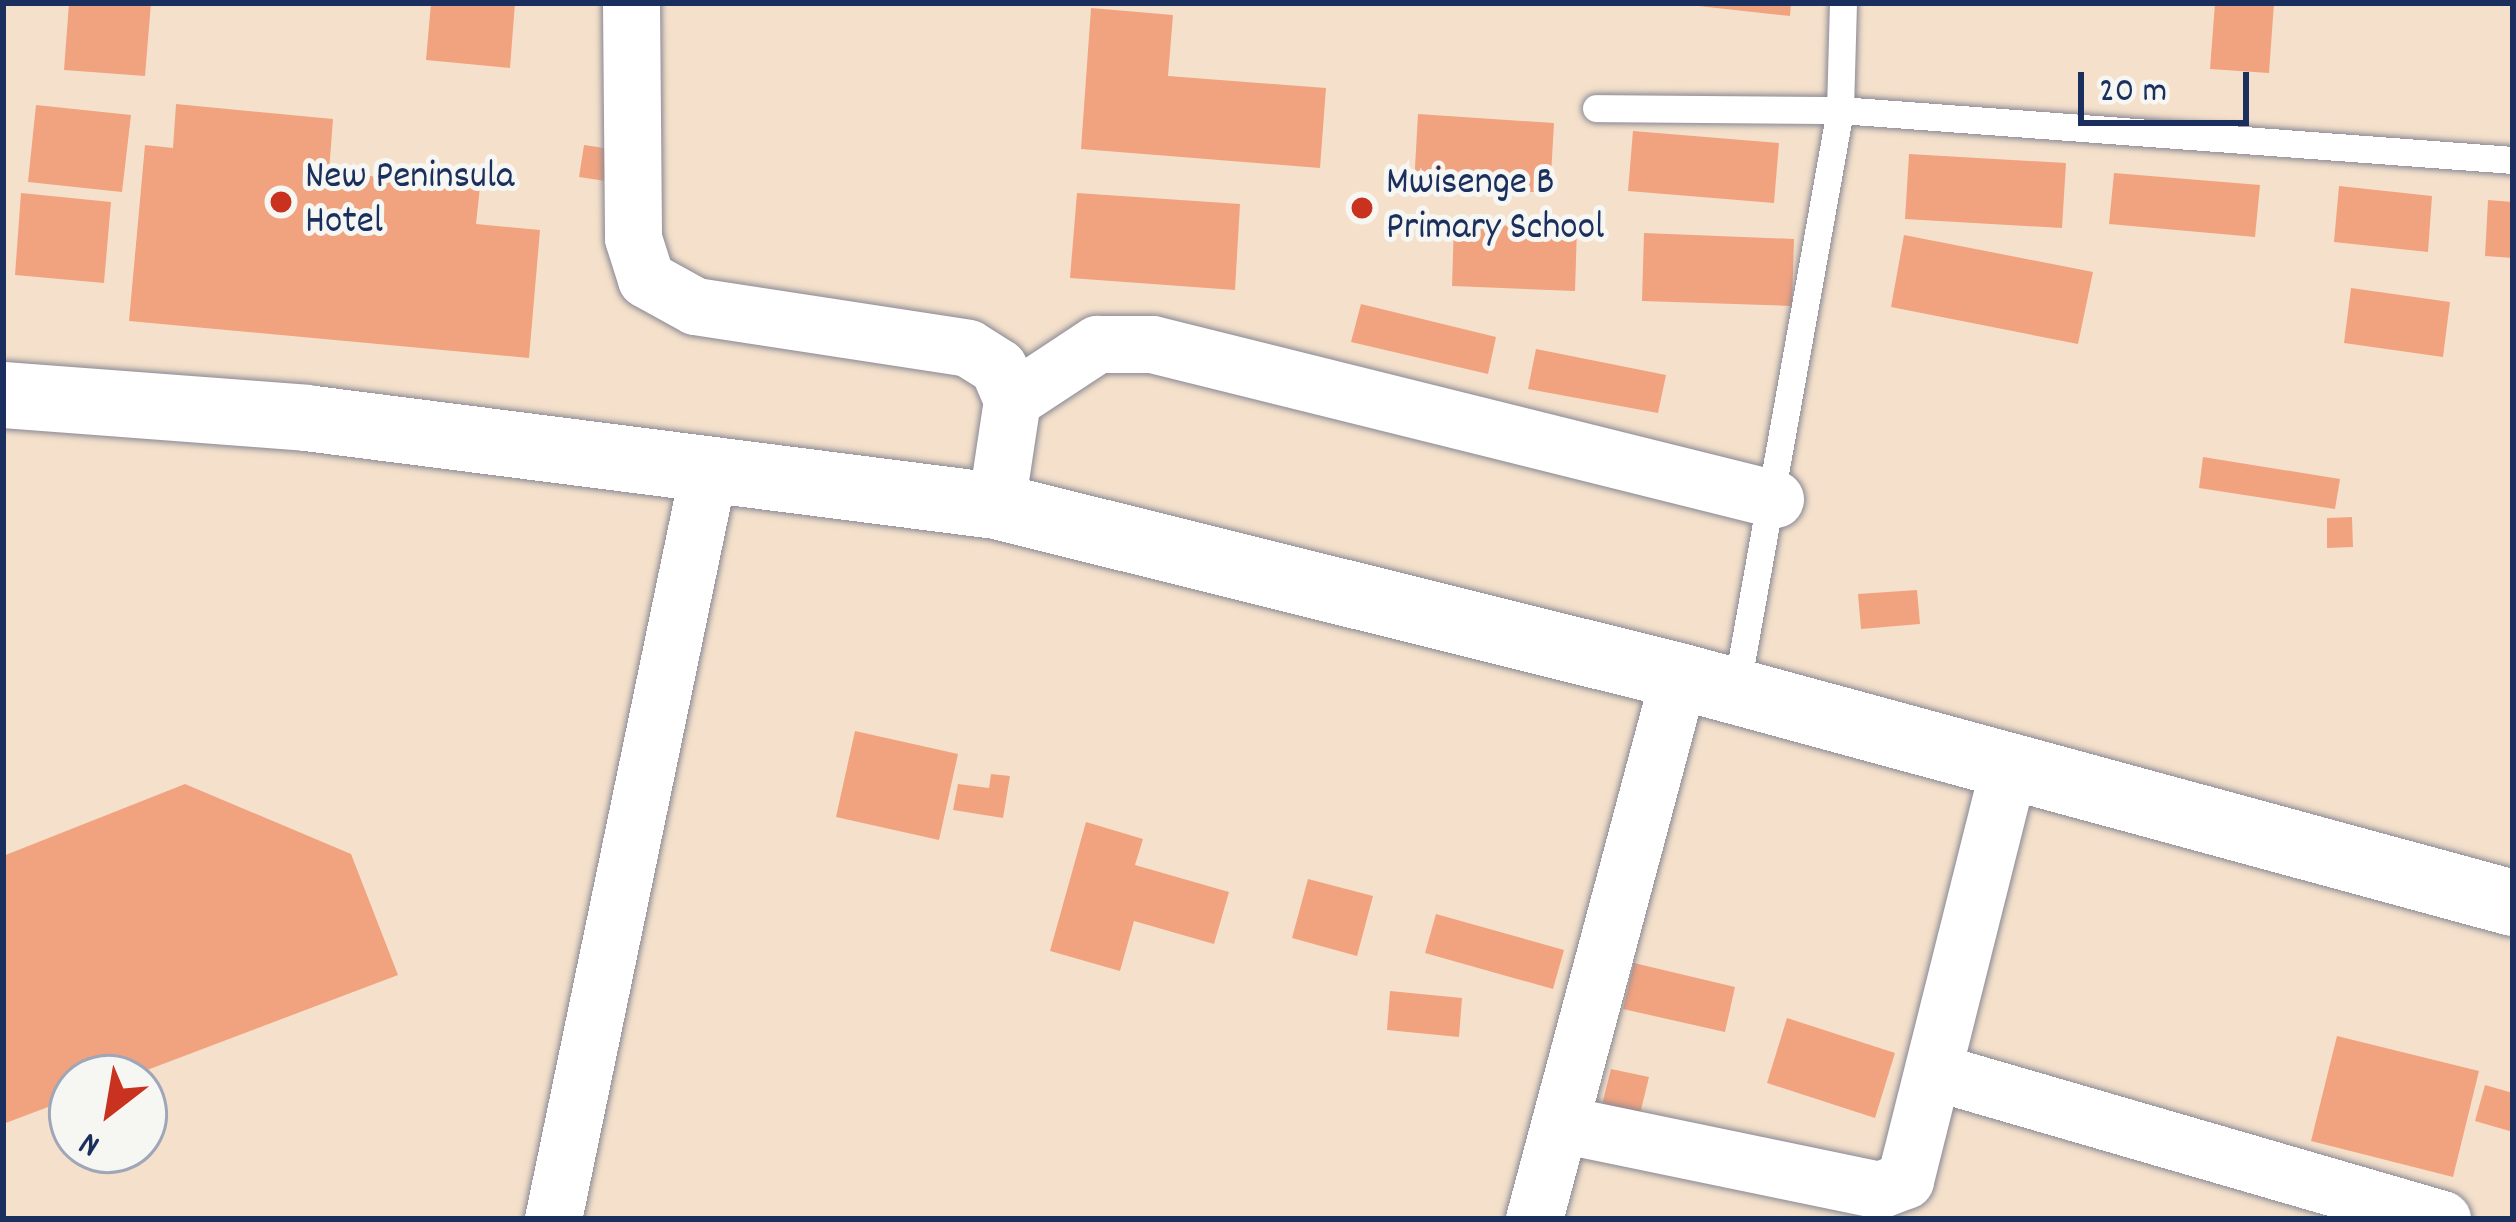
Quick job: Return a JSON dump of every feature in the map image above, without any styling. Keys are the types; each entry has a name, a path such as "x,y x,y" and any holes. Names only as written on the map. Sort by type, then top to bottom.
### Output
{"street":[{"path":"632,3 633,238 646,279 695,306 968,348 998,367 1012,400 996,506"},
{"path":"1012,400 1097,344 1152,344 1775,499"},
{"path":"3,395 709,468 996,506 1707,684 2513,903"},
{"path":"553,1219 709,468"},
{"path":"1534,1219 1707,684"},
{"path":"1561,1124 1879,1190 1905,1180 1919,1152 2009,766"},
{"path":"1936,1072 2442,1219"}],"lane":[{"path":"1707,684 1775,499 1840,110 1843,3"},
{"path":"1596,108 1840,110 2513,160"}],"building":[{"path":"69,3 151,3 145,76 64,70"},
{"path":"431,3 515,3 510,68 426,60"},
{"path":"1671,3 1791,3 1790,16"},
{"path":"2215,3 2274,3 2269,73 2210,69"},
{"path":"1091,8 1173,15 1168,76 1326,88 1320,168 1081,149"},
{"path":"176,104 333,119 329,172 480,187 476,224 540,230 529,358 129,321 145,145 173,148"},
{"path":"36,105 131,115 122,192 28,182"},
{"path":"1418,114 1554,123 1550,193 1414,185"},
{"path":"1633,131 1779,143 1774,203 1628,191"},
{"path":"584,145 617,150 612,182 579,177"},
{"path":"1909,154 2066,163 2062,228 1905,219"},
{"path":"2114,173 2260,185 2255,237 2109,224"},
{"path":"2339,186 2432,196 2428,252 2334,242"},
{"path":"21,193 111,202 104,283 15,275"},
{"path":"1077,193 1240,204 1235,290 1070,278"},
{"path":"2488,200 2513,202 2513,258 2485,256"},
{"path":"1454,224 1577,228 1575,291 1452,286"},
{"path":"1644,233 1794,239 1792,306 1642,301"},
{"path":"1904,235 2093,272 2078,344 1891,307"},
{"path":"2351,288 2450,302 2443,357 2344,343"},
{"path":"1361,304 1496,337 1488,374 1351,342"},
{"path":"1536,349 1666,375 1658,413 1528,389"},
{"path":"2203,457 2340,479 2335,509 2199,488"},
{"path":"2352,517 2353,547 2327,548 2327,518"},
{"path":"1917,590 1920,624 1861,629 1858,594"},
{"path":"855,731 958,754 939,840 836,817"},
{"path":"991,774 1010,776 1003,818 953,810 958,784 989,788"},
{"path":"185,784 351,854 398,975 168,1062 168,1054 48,1054 48,1107 3,1124 3,856"},
{"path":"1086,822 1143,839 1135,865 1229,892 1214,944 1134,921 1120,971 1050,951"},
{"path":"1308,879 1373,896 1357,956 1292,938"},
{"path":"1436,914 1564,950 1553,989 1425,953"},
{"path":"1634,963 1735,987 1725,1032 1623,1009"},
{"path":"1390,991 1462,998 1459,1037 1387,1030"},
{"path":"1787,1018 1895,1053 1875,1118 1767,1083"},
{"path":"2337,1036 2479,1071 2453,1177 2311,1141"},
{"path":"1611,1069 1649,1077 1640,1114 1602,1105"},
{"path":"2485,1085 2513,1093 2513,1132 2475,1121"}],"place":[{"name":"New Peninsula Hotel","path":"281,202"},
{"name":"Mwisenge B Primary School","path":"1362,208"}]}
